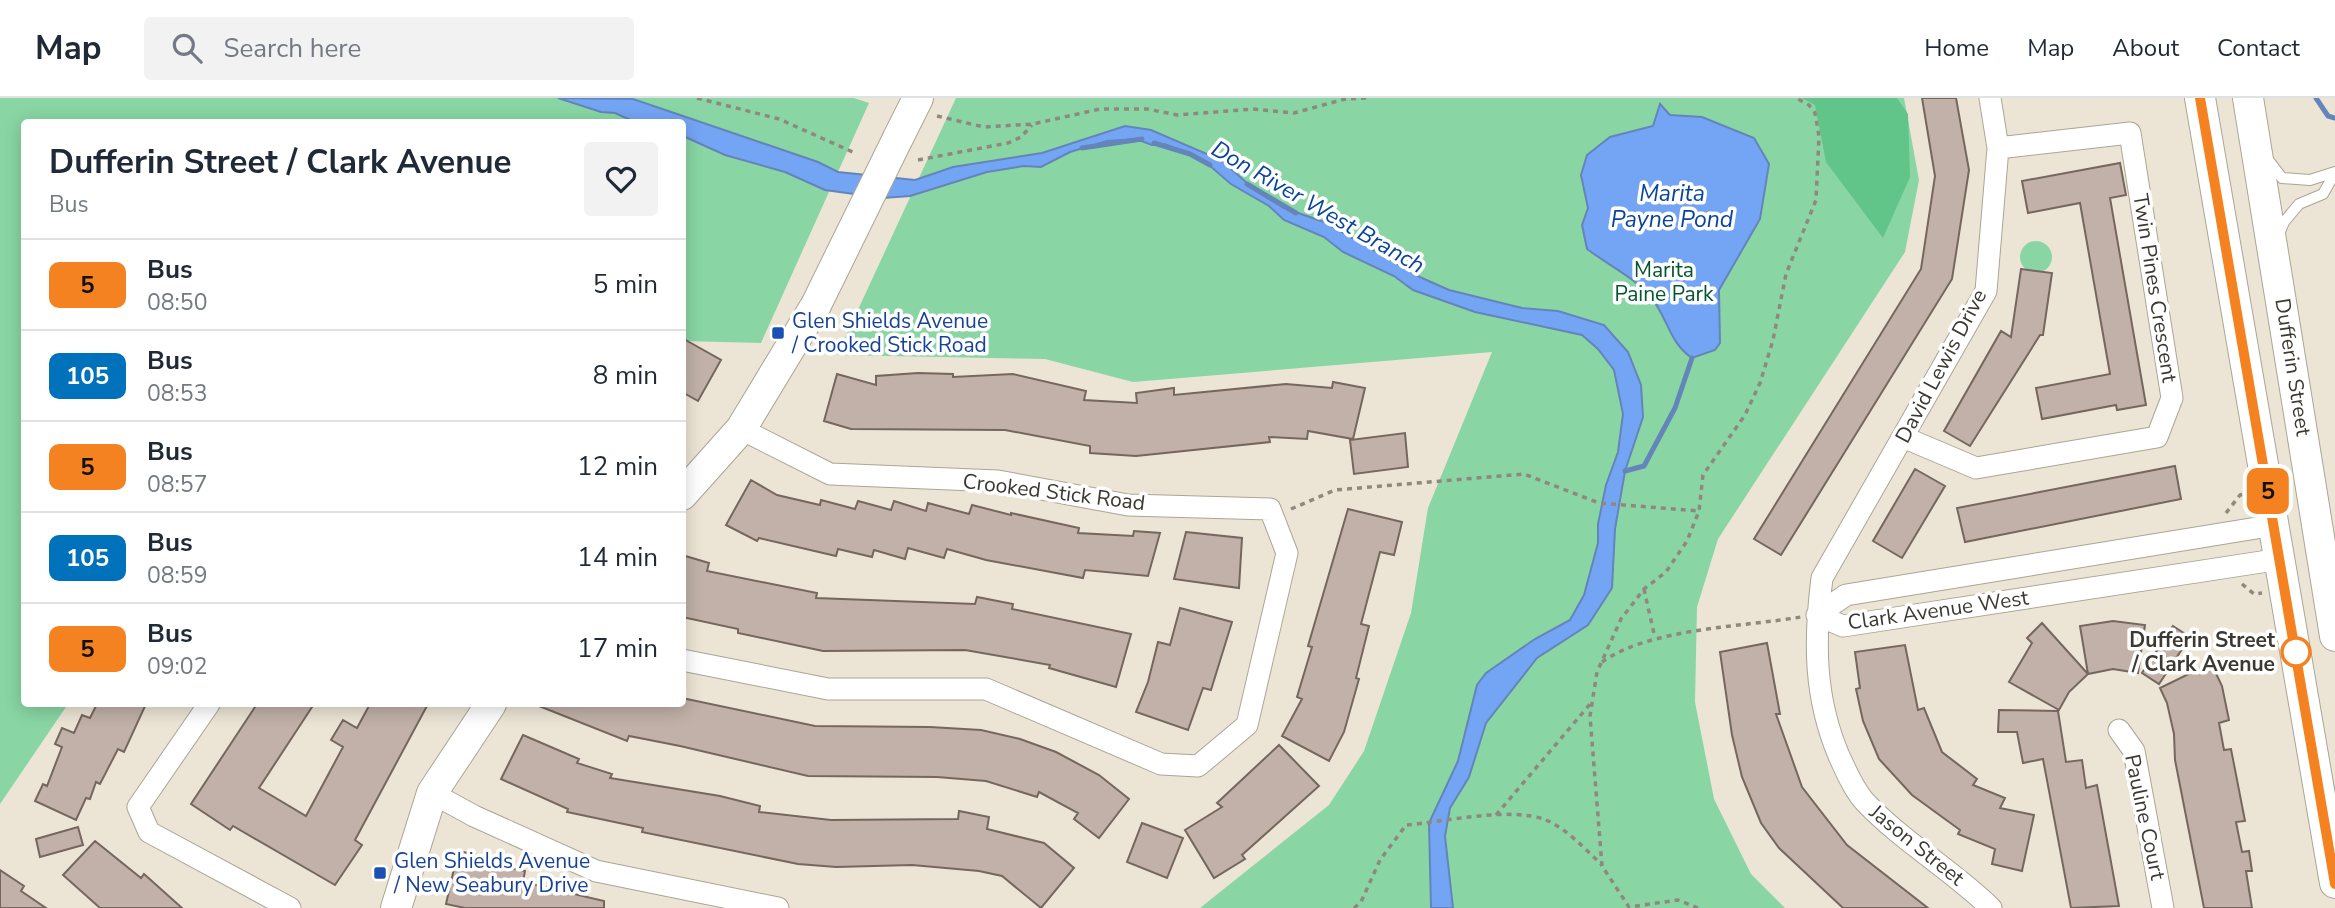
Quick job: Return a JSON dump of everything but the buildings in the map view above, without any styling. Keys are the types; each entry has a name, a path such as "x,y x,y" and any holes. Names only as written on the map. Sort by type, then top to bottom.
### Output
{"main road":[{"path":"2200,98 2335,883"},
{"name":"Dufferin Street","path":"2248,98 2274,250 2326,513 2335,636"},
{"path":"686,491 741,429 816,305 898,138 927,107"},
{"name":"Clark Avenue West","path":"2275,525 2326,513"},
{"name":"Clark Avenue West","path":"2281,559 2328,549"},
{"path":"396,908 432,793 490,707"}],"street":[{"name":"David Lewis Drive","path":"1817,615 1822,578 1986,292 1997,148 1990,98"},
{"name":"Twin Pines Crescent","path":"1903,437 1976,468 2157,437 2172,398 2130,132 1997,148"},
{"name":"Crooked Stick Road","path":"741,429 830,474 998,481 1128,505 1270,509 1275,517"},
{"path":"686,661 828,689 986,689 1161,764 1198,766 1247,725 1287,553 1275,517"},
{"name":"Clark Avenue West","path":"1817,615 1846,595 2275,525"},
{"name":"Clark Avenue West","path":"1817,615 1843,626 2281,559"},
{"name":"Jason Street","path":"1817,615 1817,681 1826,726 1863,799 1888,824 1959,877 1991,908"},
{"path":"207,707 138,807 149,832 290,908"},
{"name":"Pauline Court","path":"2119,730 2134,751 2163,908"},
{"path":"432,793 474,816 596,871 778,908"}],"lane":[{"path":"2256,144 2282,178 2310,180 2335,172"},
{"path":"2274,250 2284,222 2299,204 2323,194 2335,172"}],"path":[{"path":"697,98 779,119 855,153"},
{"path":"927,107 984,127 1033,124 1100,109 1147,109 1177,115 1253,109 1294,113 1345,99 1370,98"},
{"path":"1602,866 1592,771 1591,702 1600,663 1621,619 1644,589 1665,572 1687,541 1699,511 1703,475 1745,415 1760,383 1773,340 1786,274 1816,200 1819,136 1815,113 1810,105 1796,98"},
{"path":"919,160 1008,143 1021,137 1033,124"},
{"path":"1275,517 1335,490 1524,474 1599,503 1699,511"},
{"path":"2226,512 2240,495"},
{"path":"2238,581 2254,594"},
{"path":"1644,589 1655,638"},
{"path":"1600,663 1615,653 1655,638 1788,619"},
{"path":"1495,817 1591,702"},
{"path":"1354,908 1361,902 1380,860 1406,825 1517,814 1546,821 1580,843 1602,866 1629,907 1678,900 1698,908"}],"green space":[{"path":"0,98 854,98 869,103 761,343 686,341 686,119 21,119 21,707 66,707 0,804"},
{"name":"Marita Paine Park","path":"956,98 1904,98 1919,180 1905,252 1718,539 1697,607 1695,702 1714,799 1751,874 1785,908 1200,908 1329,805 1364,751 1411,613 1428,508 1492,352 1133,382 1045,359 837,355"},
{"path":"1802,98 1897,98 1908,114 1910,177 1883,238 1826,162 1815,105"},
{"path":"2036,241 2047,246 2052,257 2047,268 2036,273 2025,268 2020,257 2025,246"}],"water":[{"path":"558,98 633,99 818,162 838,172 915,180 953,167 1042,153 1125,126 1151,130 1221,160 1256,191 1284,208 1324,222 1422,278 1449,290 1522,308 1558,311 1604,325 1628,352 1641,385 1643,417 1625,471 1615,529 1612,588 1588,625 1537,658 1486,723 1469,777 1450,808 1445,836 1453,908 1431,908 1429,823 1458,761 1477,685 1486,673 1535,639 1570,620 1584,595 1598,543 1598,524 1606,485 1618,452 1623,414 1614,370 1598,349 1582,335 1475,312 1413,290 1394,276 1343,252 1324,237 1284,220 1269,206 1231,184 1202,159 1164,144 1152,145 1136,139 1107,141 1070,152 1041,167 1024,166 987,172 910,196 883,198 825,190 785,172 725,155 686,137 686,119 628,119 615,113 601,112"},
{"name":"Marita Payne Pond","path":"1660,104 1670,115 1702,117 1754,138 1769,164 1760,219 1719,290 1720,343 1715,350 1692,358 1673,337 1660,311 1643,288 1587,249 1582,225 1588,208 1581,175 1587,155 1610,137 1653,126"}],"waterway":[{"path":"2316,98 2328,116 2335,118"},
{"name":"Don River West Branch","path":"1082,148 1142,139"},
{"name":"Don River West Branch","path":"1154,143 1190,154 1210,165"},
{"name":"Don River West Branch","path":"1247,184 1296,213"},
{"path":"1625,471 1644,466 1675,408 1692,358"}],"bus line":[{"name":"5","path":"2200,98 2335,884"}],"place":[{"name":"Glen Shields Avenue / Crooked Stick Road","path":"778,333"},
{"name":"Dufferin Street / Clark Avenue","path":"2296,652"},
{"name":"Glen Shields Avenue / New Seabury Drive","path":"380,873"}]}
